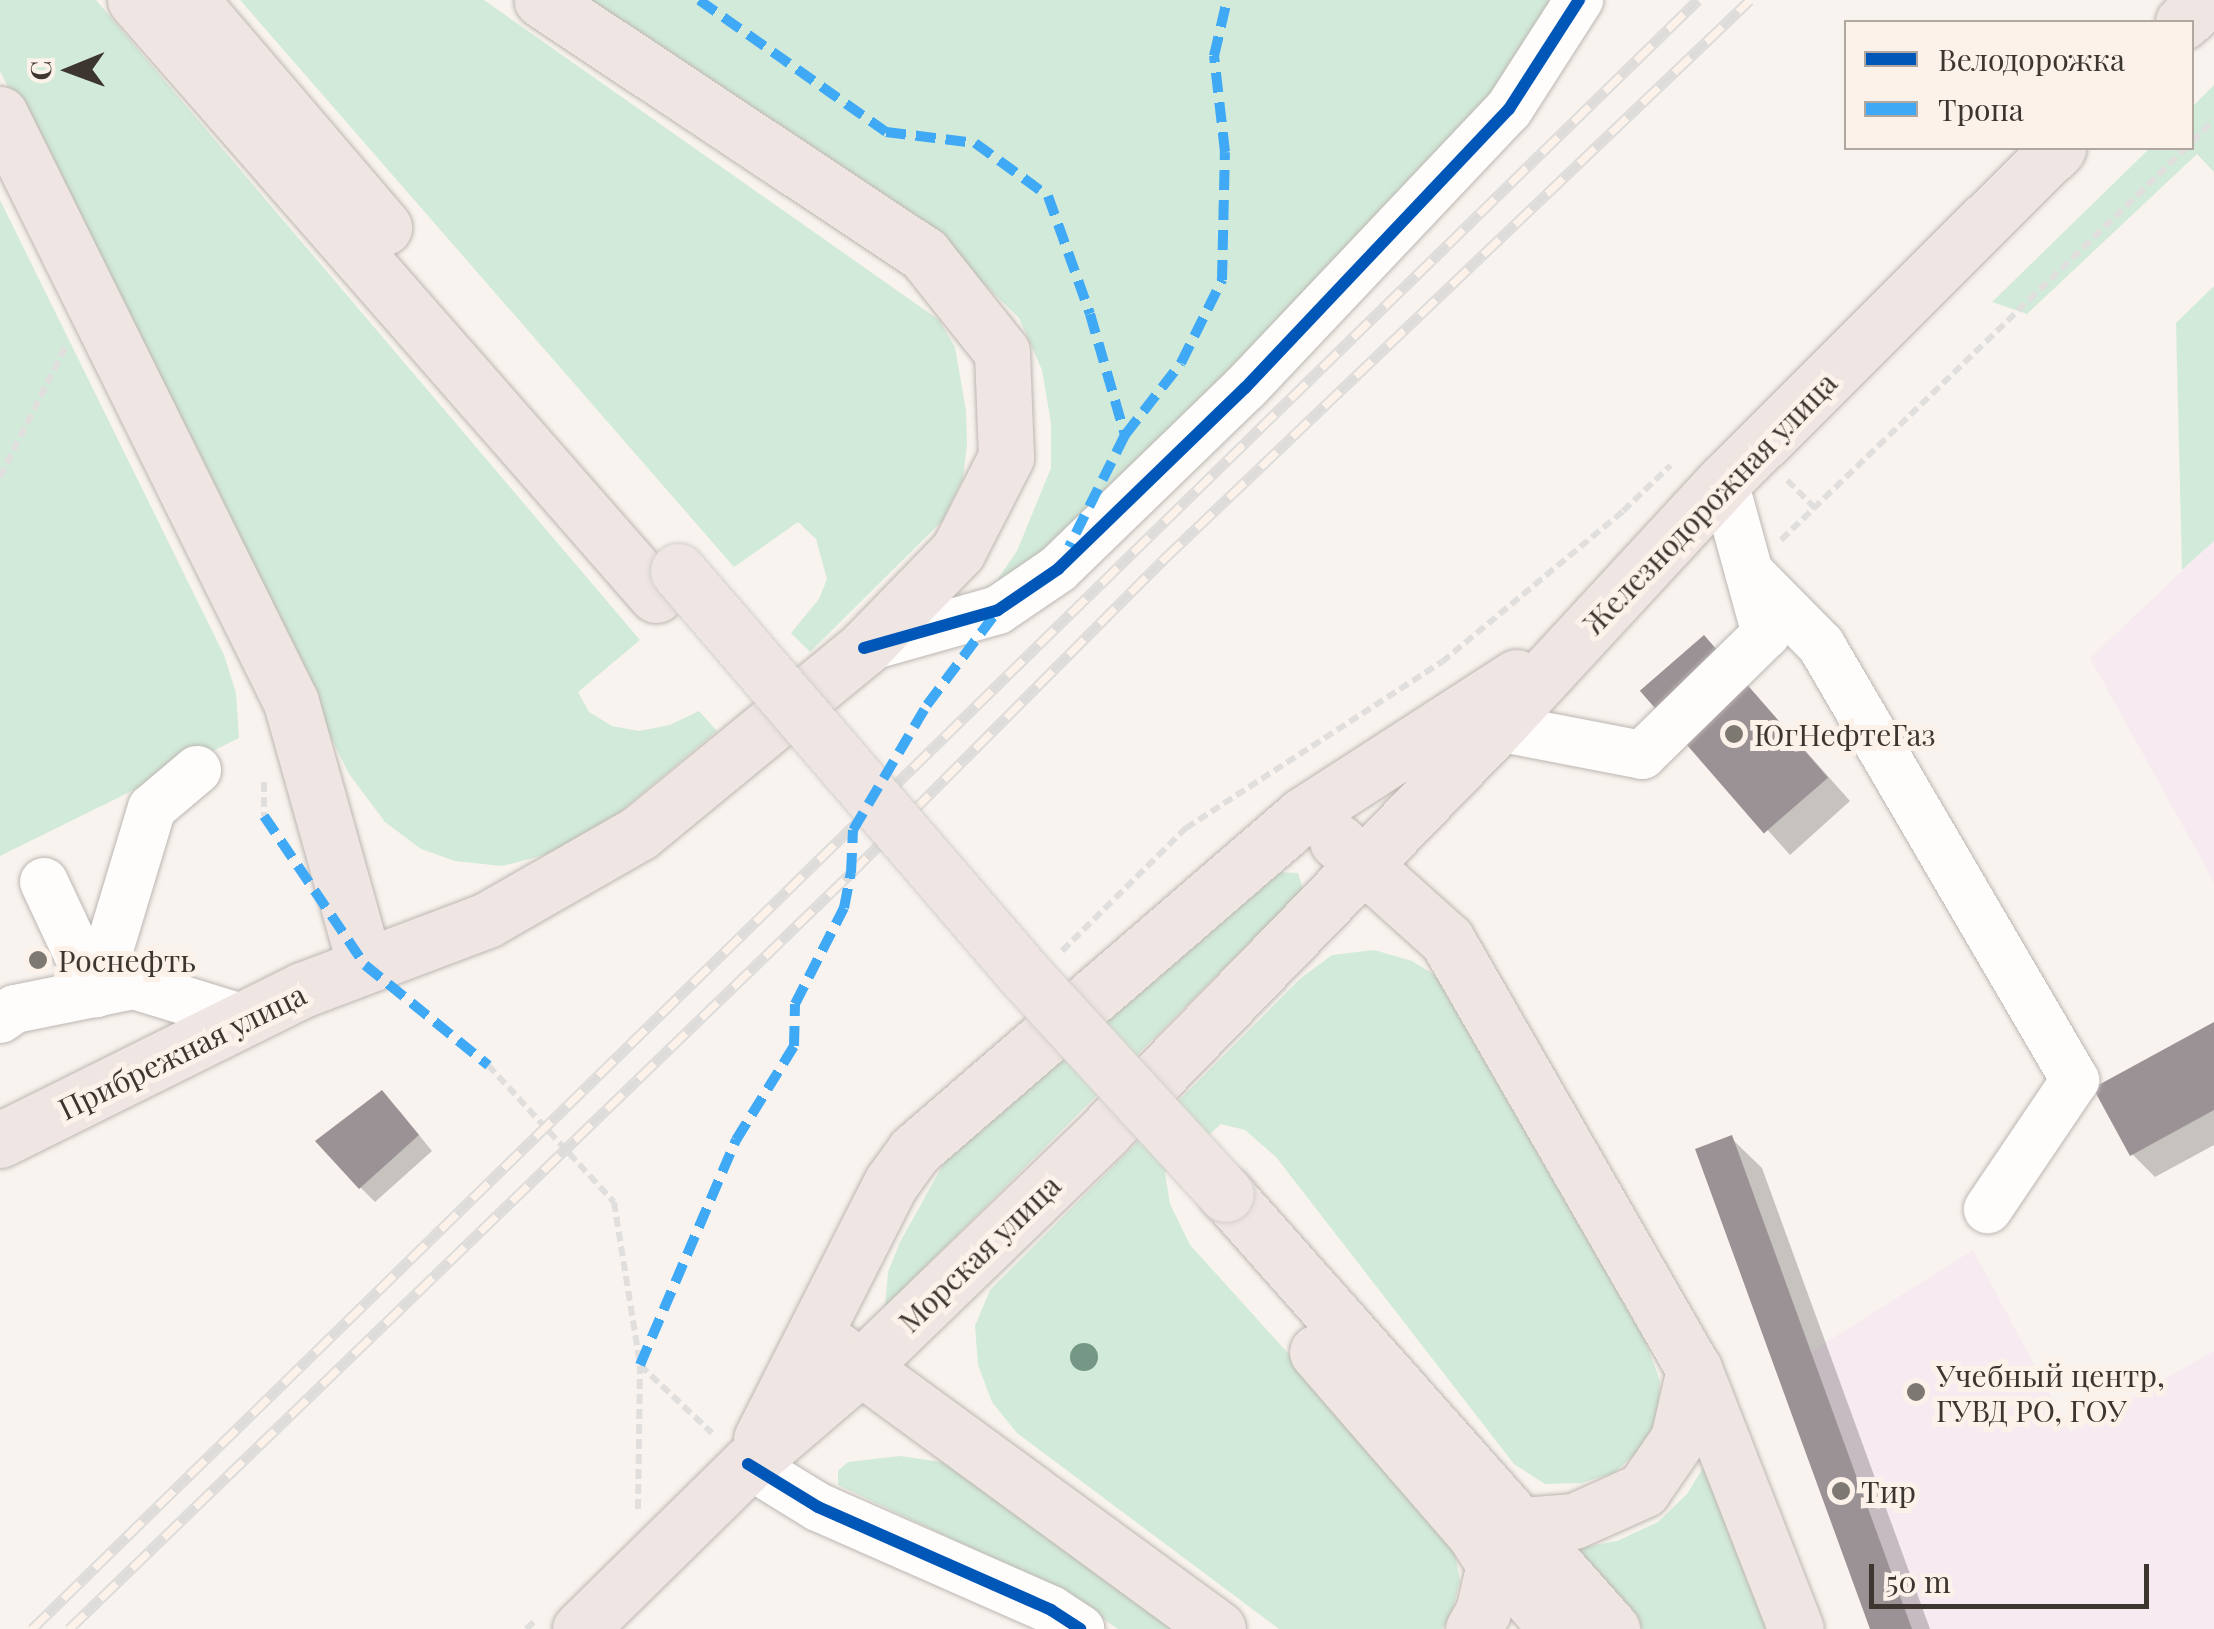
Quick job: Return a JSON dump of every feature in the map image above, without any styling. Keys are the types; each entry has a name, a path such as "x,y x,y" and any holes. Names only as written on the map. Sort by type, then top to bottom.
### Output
{"main road":[{"path":"135,0 1026,975 1557,1629"},
{"path":"190,0 667,583"},
{"name":"Прибрежная улица","path":"0,1140 241,1018 365,965 488,920 639,833 864,648 958,551 1006,457 1002,352 924,254 542,0"},
{"path":"2185,20 2206,0"},
{"path":"0,114 291,702 365,965"},
{"name":"Железнодорожная улица","path":"1365,863 1497,727 1724,481 2056,150"},
{"path":"730,1449 816,1334 890,1183 914,1151 1303,814 1584,632"},
{"path":"1303,814 1365,863 1447,940 1694,1370 1796,1629"},
{"name":"Морская улица","path":"560,1622 730,1449 860,1368 1106,1131 1365,863"},
{"path":"1214,1206 1522,1524 1612,1629"},
{"path":"816,1334 1218,1629"},
{"path":"1522,1524 1574,1521 1643,1490 1678,1439 1694,1370"},
{"path":"1468,1524 1494,1564 1482,1612 1473,1629"}],"street":[{"path":"864,648 998,610 1058,568 1245,388 1509,109 1579,0"},
{"path":"1497,727 1642,755 1766,634 1724,481"},
{"path":"1749,572 1820,645 2075,1080 1988,1209"},
{"path":"96,993 152,808 196,770"},
{"path":"123,904 162,877"},
{"path":"44,882 96,993"},
{"path":"0,1019 15,1010 134,986 241,1018"},
{"path":"730,1449 818,1507 1054,1623"}],"path":[{"path":"2194,140 2214,120"},
{"path":"1749,572 2184,150"},
{"path":"0,477 70,340"},
{"path":"488,1065 614,1202 640,1365 638,1520"},
{"path":"640,1365 730,1449"},
{"path":"526,1629 560,1622"}],"shaded area":[{"path":"2214,541 2214,882 2090,658"},
{"name":"Учебный центр, ГУВД РО, ГОУ","path":"1732,1135 1811,1352 1973,1250 2070,1432 2214,1351 2214,1629 1870,1629 1695,1149"}],"green space":[{"path":"0,0 96,0 640,640 578,692 589,712 612,726 639,731 670,725 699,711 717,731 602,827 552,853 502,866 455,861 421,849 385,822 349,774 0,71"},
{"path":"240,0 484,0 939,320 955,347 966,411 967,444 963,478 943,520 810,652 791,633 819,599 827,579 816,539 798,522 734,567"},
{"path":"584,0 1560,0 1499,96 1097,520 964,606 997,580 1017,551 1051,468 1051,423 1042,370 1019,318 936,237"},
{"path":"2214,85 2214,172 2197,154 2027,314 1992,302 2148,150 2194,150 2194,105"},
{"path":"0,200 224,655 236,693 239,738 0,856"},
{"path":"2214,286 2214,541 2182,570 2176,323"},
{"path":"1242,871 1298,873 1303,889 885,1307 888,1272 900,1242 945,1161"},
{"path":"1374,950 1412,961 1446,982 1646,1342 1660,1381 1658,1418 1642,1448 1614,1473 1581,1483 1545,1484 1514,1464 1276,1157 1245,1130 1221,1124 1165,1173 1170,1204 1190,1245 1434,1514 1453,1541 1460,1581 1451,1616 1442,1629 1279,1629 1017,1433 992,1402 978,1365 975,1326 990,1290 1301,978 1332,955"},
{"path":"1711,1455 1778,1629 1643,1629 1574,1549 1617,1541 1658,1522 1687,1494"},
{"path":"900,1456 941,1462 972,1475 1177,1629 1118,1629 1064,1592 838,1485 838,1471 848,1462"}],"building":[{"name":"ЮгНефтеГаз","path":"1704,635 1828,778 1764,833 1640,691"},
{"path":"2214,1022 2214,1110 2130,1156 2093,1088"},
{"path":"382,1090 419,1135 359,1189 315,1141"},
{"name":"Тир","path":"1732,1135 1912,1629 1870,1629 1695,1149"}],"railway":[{"path":"32,1629 1698,0"},
{"path":"69,1629 851,873 1165,558 1750,0"}],"marked path":[{"path":"699,0 886,132 975,143 1048,196 1090,314 1125,435 1069,547"},
{"path":"1125,435 1181,363 1222,280 1225,152 1214,56 1227,0"},
{"path":"640,1365 736,1140 794,1046 795,1004 844,908 853,830 927,705 998,610"},
{"path":"264,816 365,965 488,1065"}],"cycle path":[{"path":"864,648 998,610 1058,569 1245,388 1509,109 1579,0"},
{"path":"748,1464 818,1507 1051,1610 1080,1629"}],"place":[{"name":"ЮгНефтеГаз","path":"1734,734"},
{"name":"Роснефть","path":"38,960"},
{"name":"Учебный центр, ГУВД РО, ГОУ","path":"1916,1392"},
{"name":"Тир","path":"1841,1491"}]}
